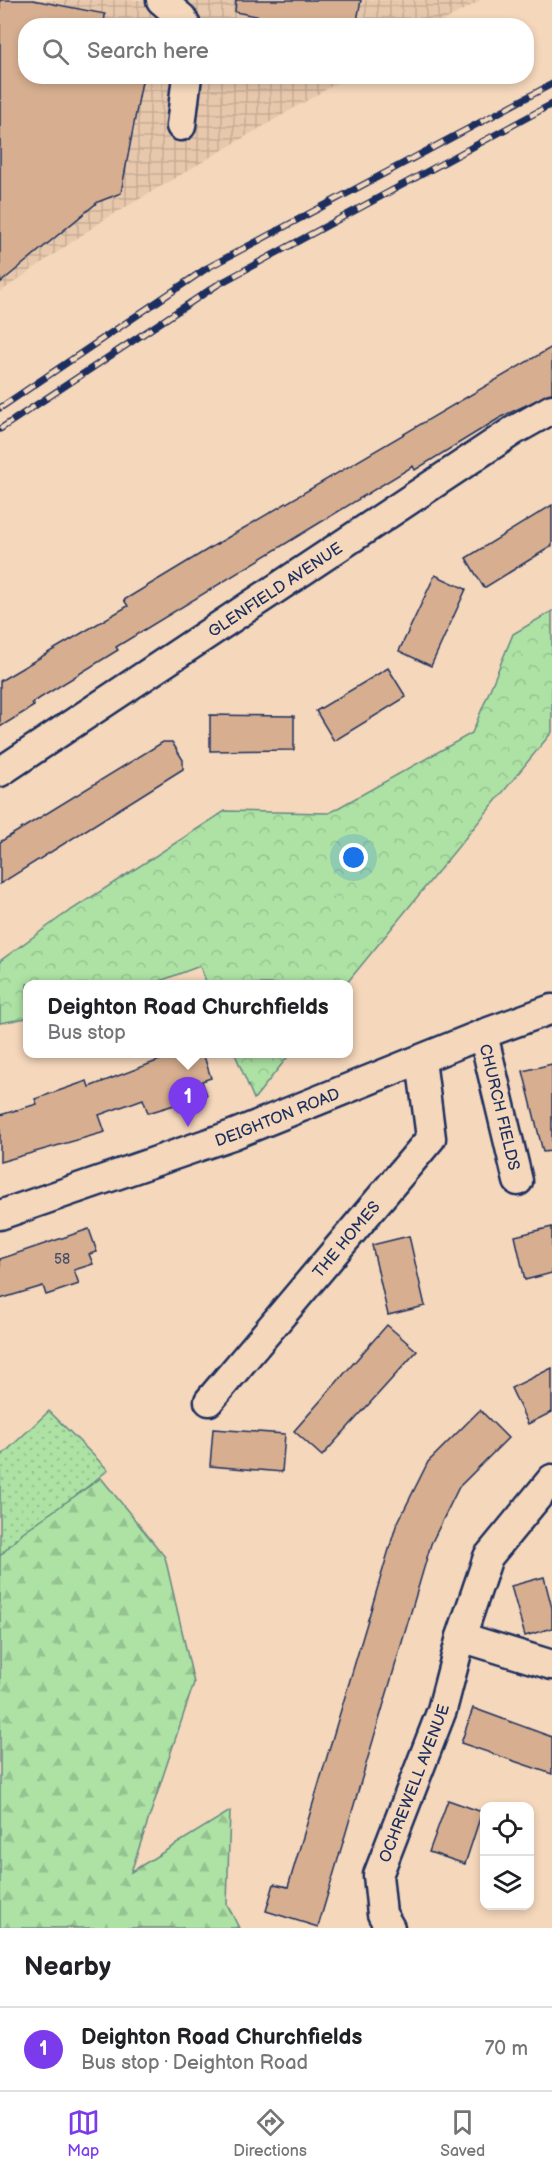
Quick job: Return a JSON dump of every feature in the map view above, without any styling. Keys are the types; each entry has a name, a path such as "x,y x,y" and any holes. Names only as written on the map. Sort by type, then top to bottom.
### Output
{"street":[{"path":"161,0 182,18"},
{"path":"181,126 186,84"},
{"name":"GLENFIELD AVENUE","path":"0,772 513,431 552,409"},
{"name":"DEIGHTON ROAD","path":"0,1215 232,1135 483,1034 552,1009"},
{"name":"CHURCH FIELDS","path":"483,1034 518,1181"},
{"name":"THE HOMES","path":"209,1401 431,1138 421,1060"},
{"name":"OCHREWELL AVENUE","path":"390,1928 382,1914 378,1875 442,1710 461,1637 488,1557 552,1479"},
{"path":"461,1637 552,1665"}],"shaded area":[{"path":"0,0 481,0 449,18 18,18 18,84 335,84 102,221 0,292"}],"green space":[{"path":"552,611 552,732 349,980 205,980 200,966 163,980 23,980 23,1019 0,1023 0,961 62,916 225,811 329,813 472,733 513,634"},
{"path":"237,1058 287,1058 254,1099"},
{"path":"49,1411 108,1470 0,1558 0,1457"},
{"path":"101,1478 165,1557 194,1683 131,1872 230,1811 227,1904 239,1928 0,1928 0,1556 23,1532"}],"building":[{"path":"0,0 33,0 105,14 105,18 18,18 18,84 141,84 121,193 98,202 0,283"},
{"path":"236,0 361,0 358,18 266,18 235,12"},
{"path":"552,347 552,393 503,416 415,470 413,466 116,647 118,650 32,703 34,706 0,727 0,681 128,606 124,600"},
{"path":"552,505 552,546 484,588 466,558"},
{"path":"435,575 466,589 431,666 399,651"},
{"path":"388,668 406,697 334,741 316,711"},
{"path":"210,715 294,716 294,750 210,751"},
{"path":"163,742 172,742 183,760 183,769 0,884 0,842"},
{"path":"165,1058 205,1058 211,1078 202,1081 207,1095 148,1113 143,1099 99,1115 105,1132 0,1162 0,1115 37,1104 35,1099 87,1081 89,1087"},
{"path":"552,1064 552,1151 543,1152 523,1071"},
{"path":"552,1227 552,1273 525,1280 515,1236"},
{"path":"89,1229 97,1252 89,1254 93,1264 74,1270 79,1284 46,1295 43,1286 0,1299 0,1259"},
{"path":"409,1236 425,1306 388,1315 372,1245"},
{"path":"387,1325 417,1351 322,1456 294,1431"},
{"path":"552,1368 552,1412 528,1424 511,1388"},
{"path":"480,1410 508,1438 459,1487 431,1544 318,1927 266,1911 274,1884 288,1887 396,1526 428,1462"},
{"path":"213,1429 285,1434 282,1472 210,1466"},
{"path":"544,1577 552,1608 552,1628 525,1636 511,1586"},
{"path":"473,1708 552,1737 552,1774 461,1743"},
{"path":"448,1800 480,1811 480,1818 465,1864 429,1852"}],"railway":[{"path":"0,408 207,268 552,84"},
{"path":"0,429 217,285 552,104"}],"place":[{"name":"Deighton Road Churchfields","path":"188,1127"}]}
